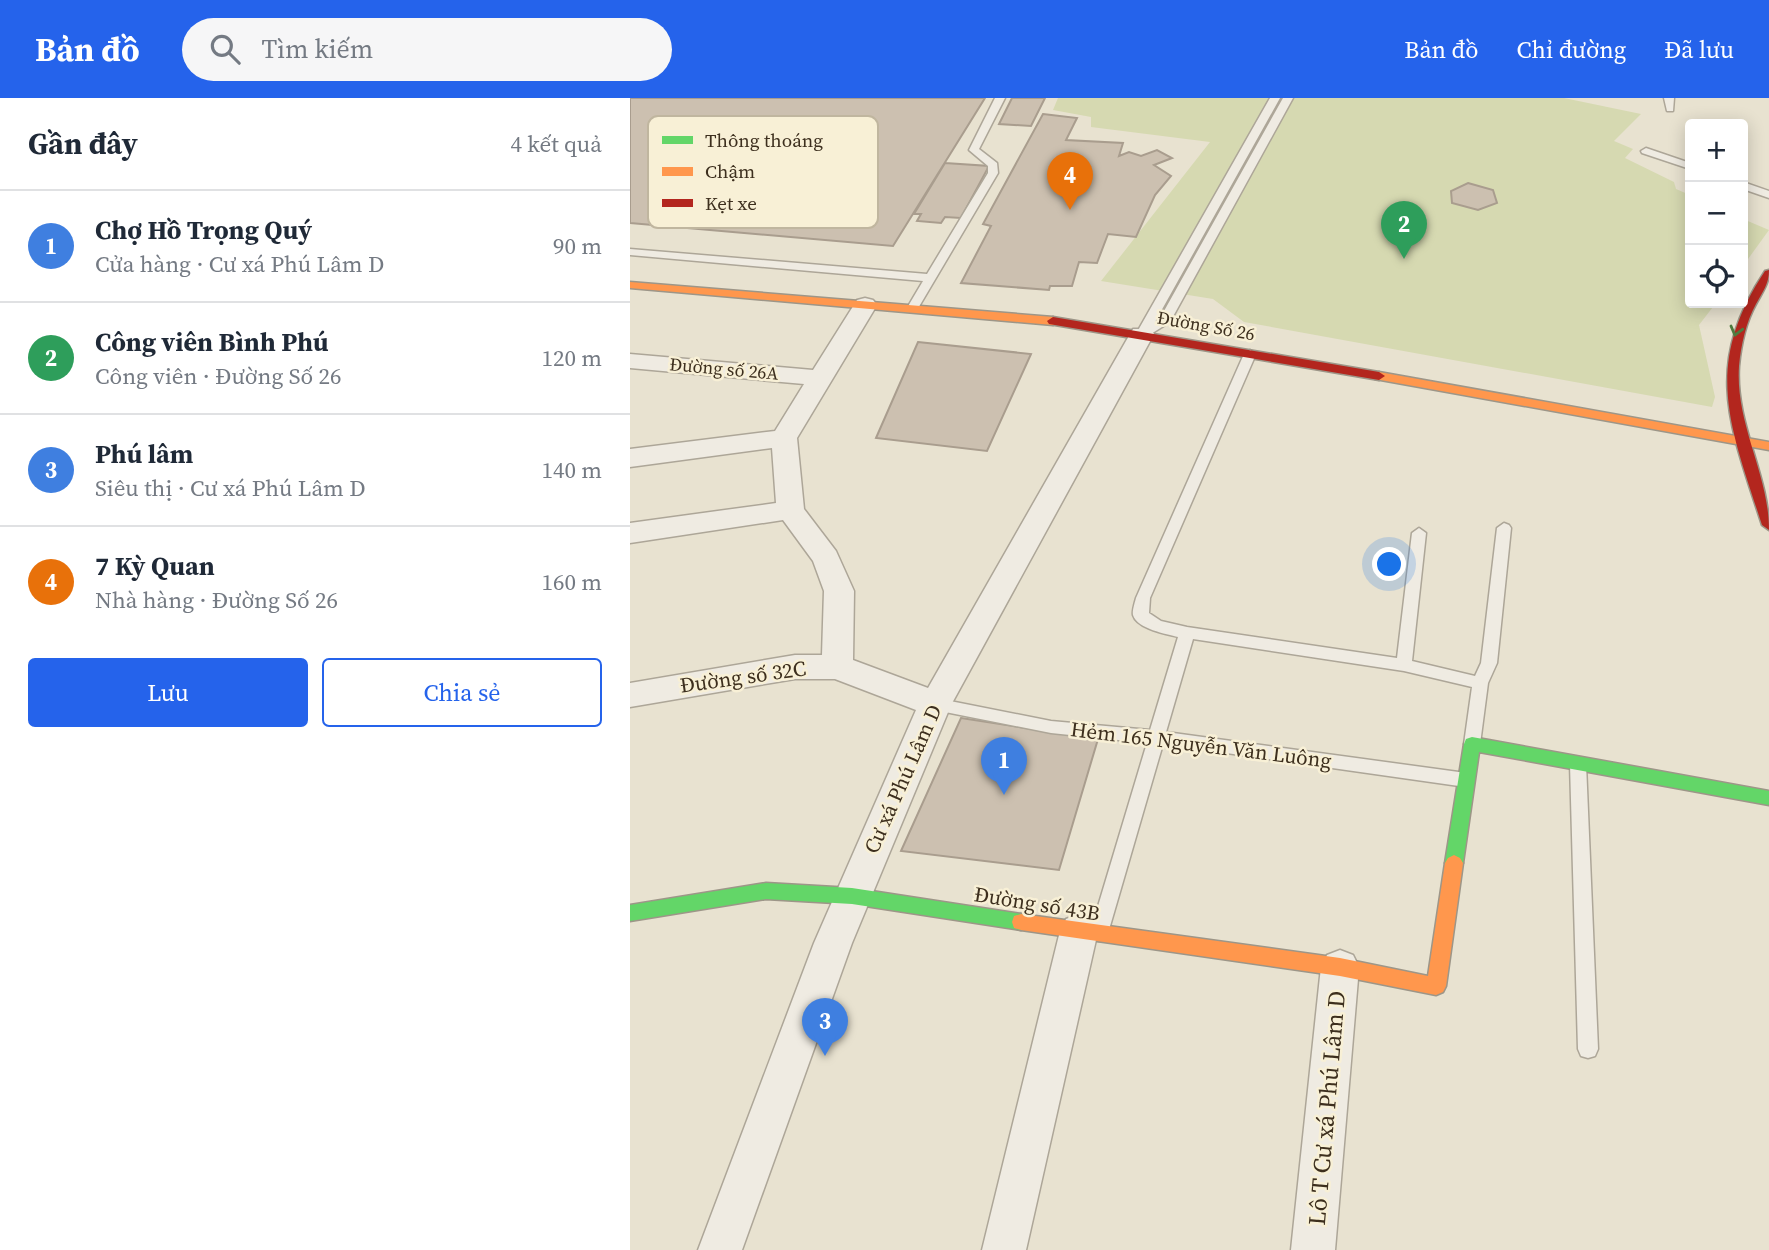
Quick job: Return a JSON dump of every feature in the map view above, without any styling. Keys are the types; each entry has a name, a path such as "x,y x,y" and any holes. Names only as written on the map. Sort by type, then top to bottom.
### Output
{"street":[{"path":"1769,273 1755,287 1734,330 1731,363 1743,441 1769,526"},
{"name":"Đường Số 26","path":"630,285 1033,318 1142,334 1769,446"},
{"path":"837,667 839,591 826,558 790,510 784,438 818,378 865,305"},
{"name":"Cư xá Phú Lâm D","path":"720,1250 852,896 935,704 1142,334"},
{"name":"Đường số 26A","path":"630,361 818,378"},
{"path":"630,458 784,438"},
{"path":"630,533 790,510"},
{"name":"Đường số 32C","path":"630,695 795,667 837,667 935,704"},
{"path":"1468,780 1472,744 1769,798"},
{"name":"Đường số 43B","path":"630,913 766,891 852,896 1089,933 1340,967 1436,986 1468,780"},
{"path":"1004,1250 1089,933"},
{"name":"Lô T Cư xá Phú Lâm D","path":"1313,1250 1340,967"}],"lane":[{"path":"913,308 993,173 993,165 974,150 1000,98"},
{"path":"1142,334 1275,98"},
{"path":"1142,334 1164,322 1288,98"},
{"path":"1669,98 1670,109"},
{"path":"1646,151 1685,164"},
{"path":"1748,187 1769,195"},
{"path":"630,252 931,278"},
{"path":"1250,354 1143,598 1141,615 1156,626 1187,633 1404,665 1480,683"},
{"path":"1472,744 1480,683 1489,663 1504,528"},
{"path":"1404,665 1419,533"},
{"path":"1089,933 1156,737 1187,633"},
{"name":"Hẻm 165 Nguyễn Văn Luông","path":"935,704 1051,727 1156,737 1468,780"},
{"path":"1578,764 1588,1049"}],"green space":[{"path":"1058,98 1564,98 1641,114 1614,141 1633,149 1625,158 1674,182 1676,189 1685,193 1685,308 1712,308 1699,325 1715,397 1712,407 1244,322 1213,299 1101,281 1210,142 1091,127 1091,117 1053,110"},
{"path":"1748,221 1769,230 1748,259"}],"building":[{"path":"630,98 985,98 893,246 687,228 878,228 878,116 648,116 648,225 630,223"},
{"path":"1012,98 1045,98 1031,126 999,124"},
{"path":"1043,114 1077,118 1066,140 1123,143 1119,156 1129,152 1141,156 1157,150 1172,158 1154,165 1171,176 1155,195 1136,237 1108,234 1097,263 1079,262 1072,286 1050,286 1049,290 961,283 991,226 983,224"},
{"path":"945,163 989,166 961,218 945,217 941,223 917,221 921,214 914,214"},
{"path":"1468,183 1493,190 1497,203 1478,210 1452,203 1451,191"},
{"path":"918,342 1031,354 987,451 876,438"},
{"path":"961,718 1098,739 1059,870 901,851"}],"traffic: fast":[{"path":"1454,863 1472,744 1769,798"},
{"path":"630,913 766,891 852,896 1021,922"}],"traffic: slow":[{"path":"630,285 1053,321"},
{"path":"1379,376 1769,446"},
{"path":"1021,922 1340,967 1436,986 1454,863"}],"traffic: jam":[{"path":"1769,273 1749,305 1738,336 1733,366 1739,427 1769,525"},
{"path":"1053,321 1379,376"}],"place":[{"name":"7 Kỳ Quan","path":"1070,210"},
{"name":"Công viên Bình Phú","path":"1404,259"},
{"name":"Chợ Hồ Trọng Quý","path":"1004,795"},
{"name":"Phú lâm","path":"825,1056"}]}
